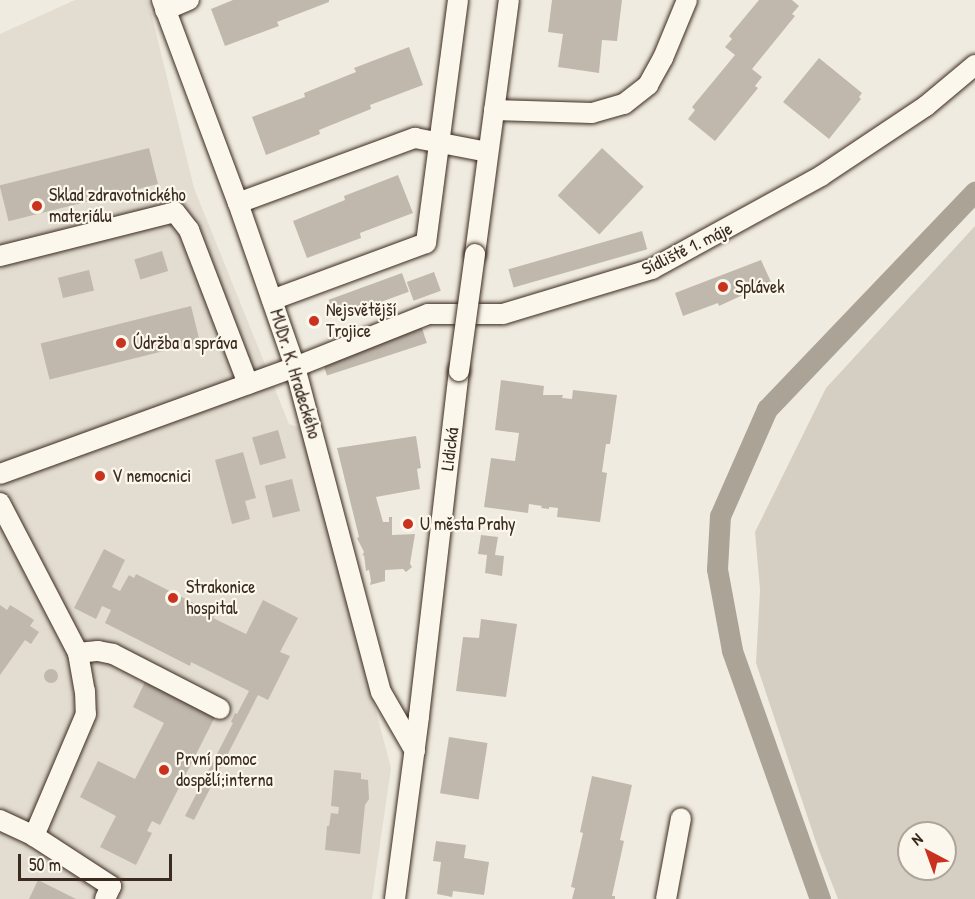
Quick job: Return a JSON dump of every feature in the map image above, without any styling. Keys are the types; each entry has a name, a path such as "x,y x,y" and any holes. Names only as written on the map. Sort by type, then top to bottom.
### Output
{"street":[{"path":"164,5 189,0"},
{"path":"272,300 426,243 458,0"},
{"name":"Lidická","path":"395,899 415,751 459,371 509,0"},
{"path":"494,110 592,113 624,104 648,85 663,58 687,0"},
{"name":"MUDr. K. Hradeckého","path":"164,5 296,367 381,692 415,751"},
{"name":"Sídliště 1. máje","path":"0,474 296,367 428,314 503,314 652,269 821,176 926,106 975,65"},
{"path":"238,203 415,138 488,152"},
{"path":"0,256 175,212 189,230 248,384"},
{"path":"0,503 78,653 86,691 86,714 34,836"},
{"path":"78,653 98,651 113,654 220,709"},
{"path":"666,899 681,818"},
{"path":"0,820 34,836 111,886 105,899"}],"shaded area":[{"name":"Strakonice hospital","path":"75,0 148,0 194,188 289,424 301,428 391,768 372,899 0,899 0,34"},
{"path":"975,226 975,899 838,899 818,848 756,663 760,590 755,532 826,388"}],"building":[{"path":"233,0 329,0 329,2 277,22 279,26 225,46 211,9"},
{"path":"552,0 622,0 617,41 602,40 599,73 558,67 563,34 548,32"},
{"path":"759,0 792,0 799,6 792,14 795,16 752,69 762,77 755,86 758,88 715,141 688,119 695,110 692,107 735,55 725,47 732,39 729,36"},
{"path":"409,47 423,85 370,105 371,109 319,130 320,134 266,155 252,117 305,97 304,93 356,72 354,68"},
{"path":"819,58 862,93 859,97 861,99 829,139 783,102"},
{"name":"Sklad zdravotnického materiálu","path":"149,148 158,184 9,221 0,185"},
{"path":"602,148 644,187 599,234 558,196"},
{"path":"398,175 413,213 360,233 361,238 307,258 293,221 345,200 344,196"},
{"path":"642,231 647,249 514,288 508,269"},
{"path":"162,251 168,271 140,280 134,259"},
{"name":"Splávek","path":"761,260 771,282 719,306 718,303 683,316 675,293"},
{"path":"89,270 94,290 63,298 58,278"},
{"path":"434,272 441,291 414,301 407,282"},
{"path":"402,273 409,292 336,318 329,300"},
{"name":"Údržba a správa","path":"191,306 200,342 50,379 41,343"},
{"path":"421,325 427,343 327,376 321,357"},
{"path":"501,380 544,386 543,395 563,395 562,398 572,399 573,390 617,395 610,444 606,444 602,472 607,473 600,522 557,517 558,508 541,508 542,506 529,504 528,513 484,507 491,458 515,461 519,433 495,430"},
{"path":"278,430 286,458 260,465 252,437"},
{"path":"416,436 421,468 417,469 420,489 376,497 383,522 389,522 389,517 392,517 392,535 415,534 410,564 412,567 406,572 403,569 385,570 385,581 370,585 369,570 366,571 364,555 362,556 364,552 357,538 359,537 337,448"},
{"path":"243,452 256,498 245,501 250,519 232,524 215,460"},
{"path":"292,479 300,511 273,518 265,486"},
{"path":"481,535 498,537 495,555 504,556 502,576 485,573 487,555 478,554"},
{"path":"104,549 125,560 112,587 120,591 129,575 134,578 136,574 215,614 213,618 246,634 263,600 298,618 280,652 290,656 268,700 258,695 194,820 185,816 233,723 231,722 235,713 237,714 249,691 191,662 190,666 105,623 111,610 102,606 96,619 74,608"},
{"path":"0,605 7,610 10,605 34,620 30,626 39,632 31,644 25,640 0,675"},
{"path":"481,619 517,624 506,697 456,691 463,637 479,638"},
{"path":"51,669 56,671 58,676 56,681 51,683 46,681 44,676 46,671"},
{"name":"První pomoc dospělí;interna","path":"146,680 216,715 160,825 152,821 147,831 152,833 136,865 100,847 116,816 80,797 98,761 135,779 164,723 133,707"},
{"path":"449,737 488,743 479,799 440,793"},
{"path":"334,770 361,773 361,779 368,780 369,799 365,805 360,854 325,850 327,826 329,826 331,813 338,814 339,807 331,806"},
{"path":"592,776 632,785 620,840 624,841 612,896 615,896 615,899 572,899 575,888 571,887"},
{"path":"436,841 466,845 464,858 489,862 484,895 453,891 452,897 437,894 441,862 433,861"},
{"path":"38,880 76,899 29,899"}],"waterway":[{"path":"820,899 732,650 717,569 720,516 767,409 975,191"}],"place":[{"name":"Sklad zdravotnického materiálu","path":"37,206"},
{"name":"Splávek","path":"723,287"},
{"name":"Nejsvětější Trojice","path":"314,321"},
{"name":"Údržba a správa","path":"121,343"},
{"name":"V nemocnici","path":"100,476"},
{"name":"U města Prahy","path":"408,524"},
{"name":"Strakonice hospital","path":"173,598"},
{"name":"První pomoc dospělí;interna","path":"164,770"}]}
